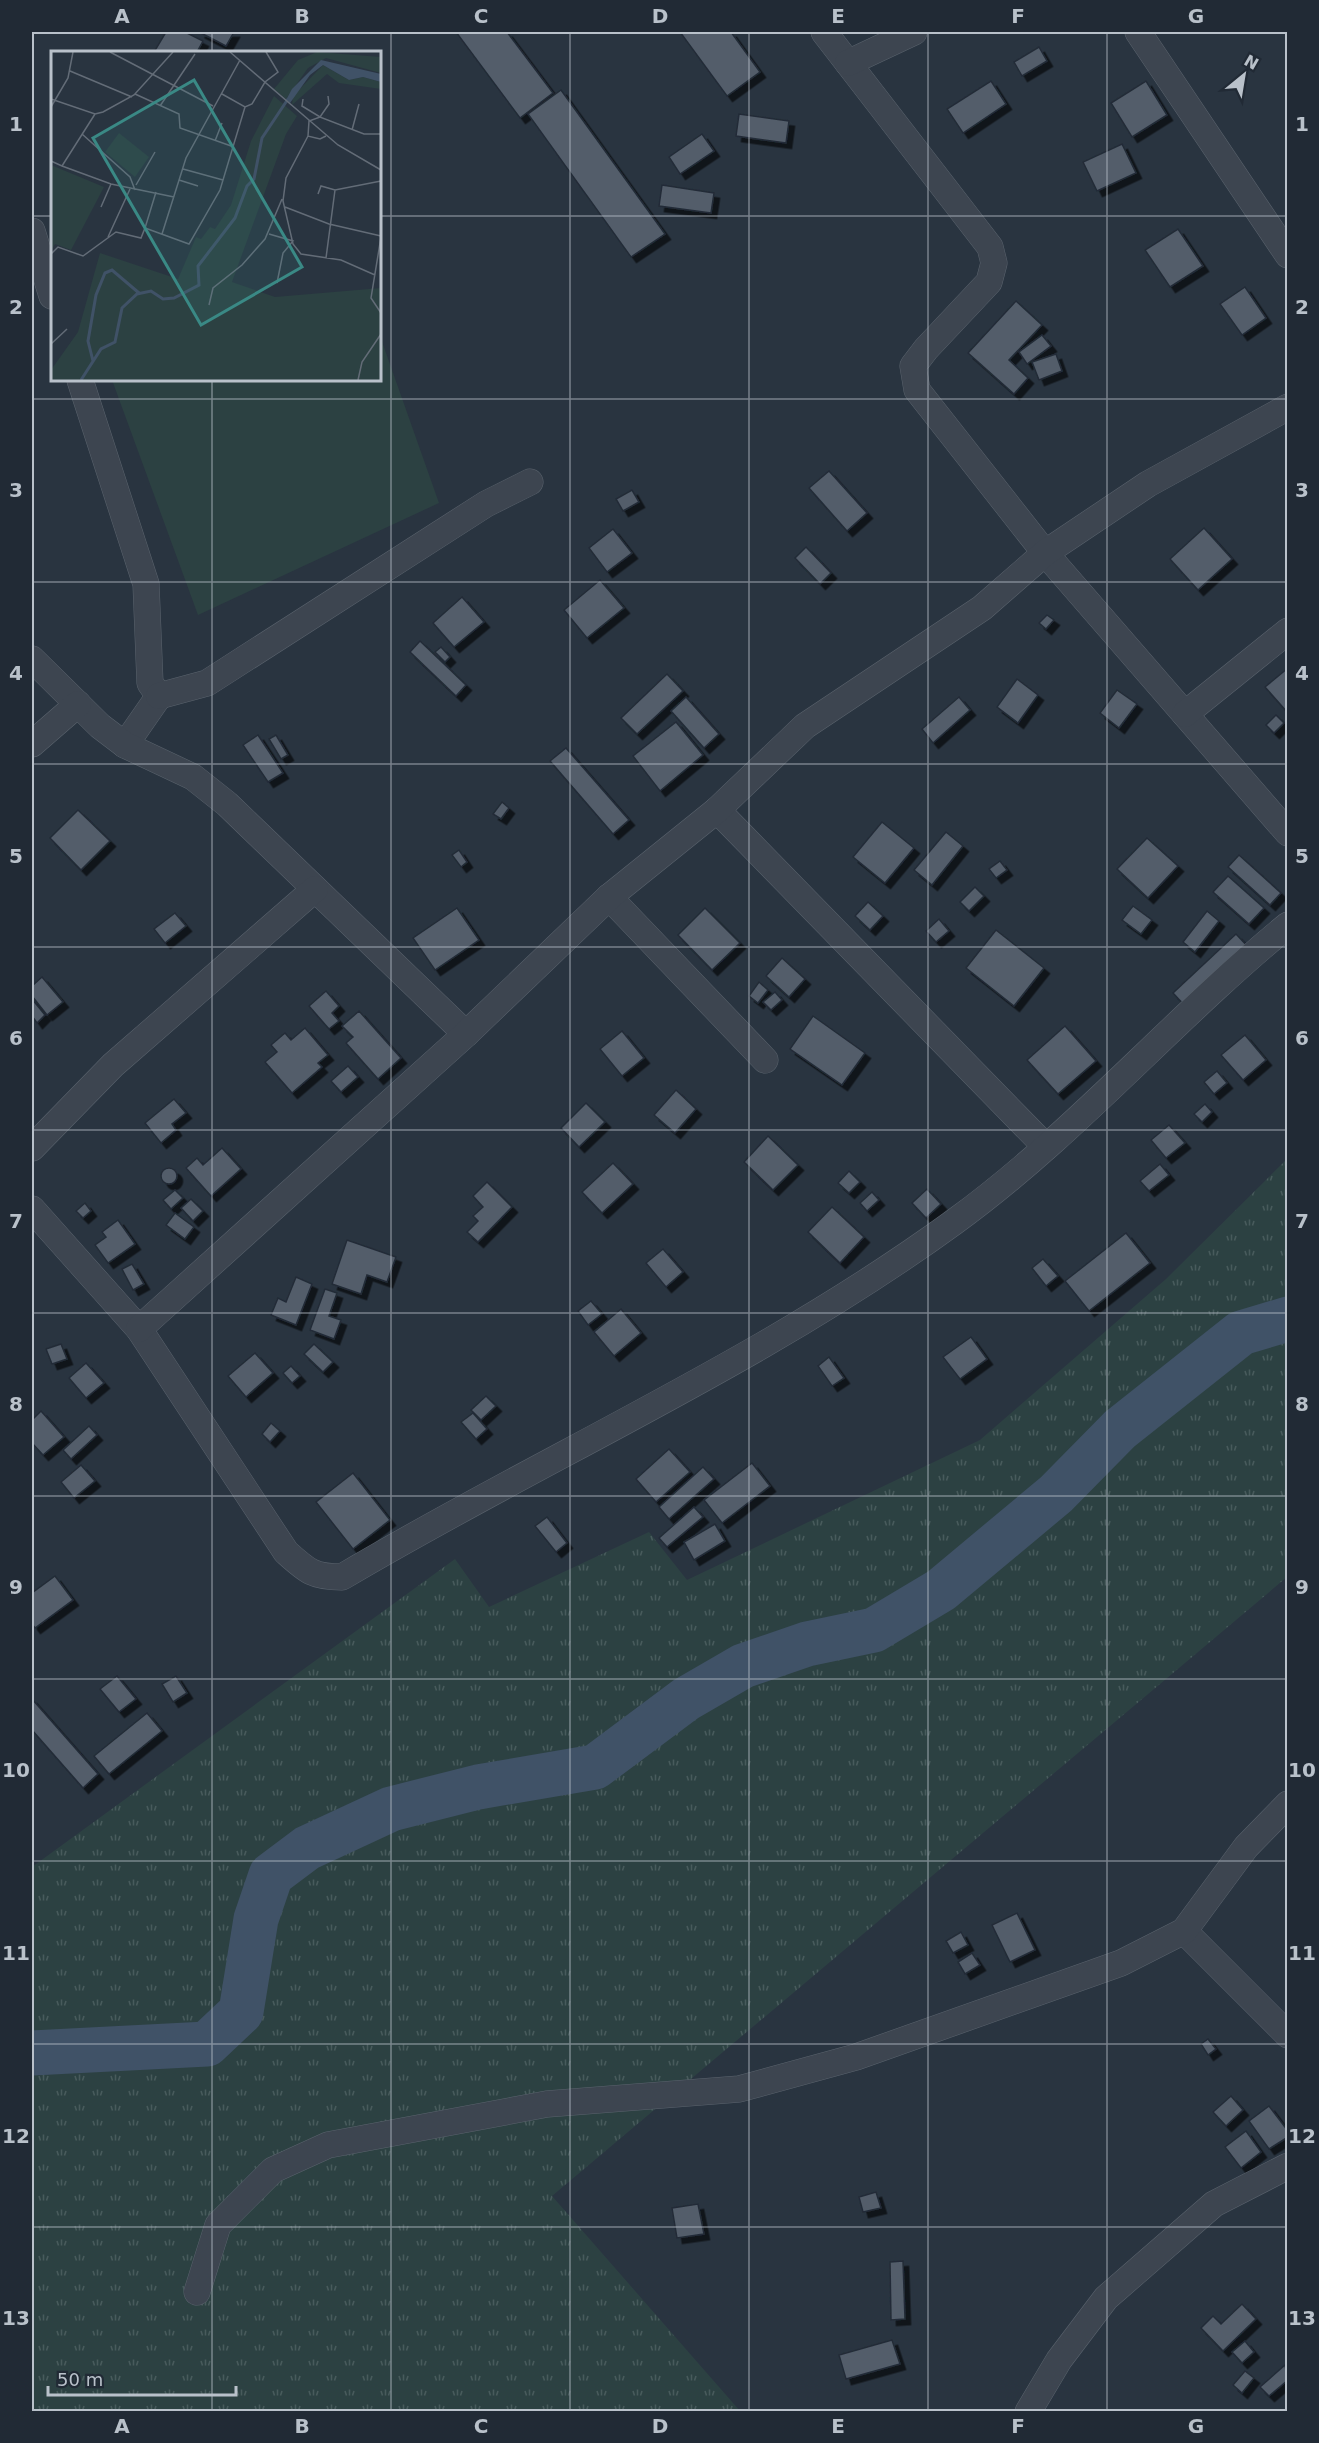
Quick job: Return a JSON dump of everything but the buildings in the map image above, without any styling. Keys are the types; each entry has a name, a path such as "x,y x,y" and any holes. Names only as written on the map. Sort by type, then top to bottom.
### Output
{"street":[{"path":"824,32 990,247 994,264 989,282 913,366 917,390 1045,553 1287,833"},
{"path":"848,63 914,32"},
{"path":"1138,32 1287,255"},
{"path":"32,231 51,293"},
{"path":"80,381 146,584 150,683 159,696"},
{"path":"139,1329 466,1035 609,897 717,810 805,726 982,608 1045,553 1148,484 1287,407"},
{"path":"125,745 159,696 207,683 486,504 530,482"},
{"path":"1185,714 1287,632"},
{"path":"32,659 78,704 125,745 193,777 227,804 466,1035"},
{"path":"32,744 78,704"},
{"path":"717,810 1046,1147"},
{"path":"32,1148 113,1065 315,890"},
{"path":"609,897 765,1060"},
{"path":"32,1209 139,1329 286,1552 304,1569 319,1577 342,1577 495,1490 613,1429 786,1333 867,1283 954,1222 1046,1147 1244,962 1287,926"},
{"path":"197,2292 218,2225 273,2170 328,2145 547,2104 739,2089 856,2057 1121,1963 1184,1931 1246,1847 1287,1804"},
{"path":"1184,1931 1287,2035"},
{"path":"1028,2412 1059,2360 1106,2298 1214,2204 1287,2166"}],"green space":[{"path":"381,339 439,503 198,615 112,381 381,381"},
{"path":"1287,1159 1287,1577 552,2196 740,2411 32,2411 32,1867 455,1559 489,1607 649,1532 687,1580 980,1440 1166,1279"}],"waterway":[{"path":"32,2053 207,2044 241,2012 256,1919 271,1875 307,1848 391,1809 478,1787 595,1767 686,1699 743,1666 807,1644 874,1630 941,1590 1056,1494 1120,1429 1241,1333 1288,1319"}]}
